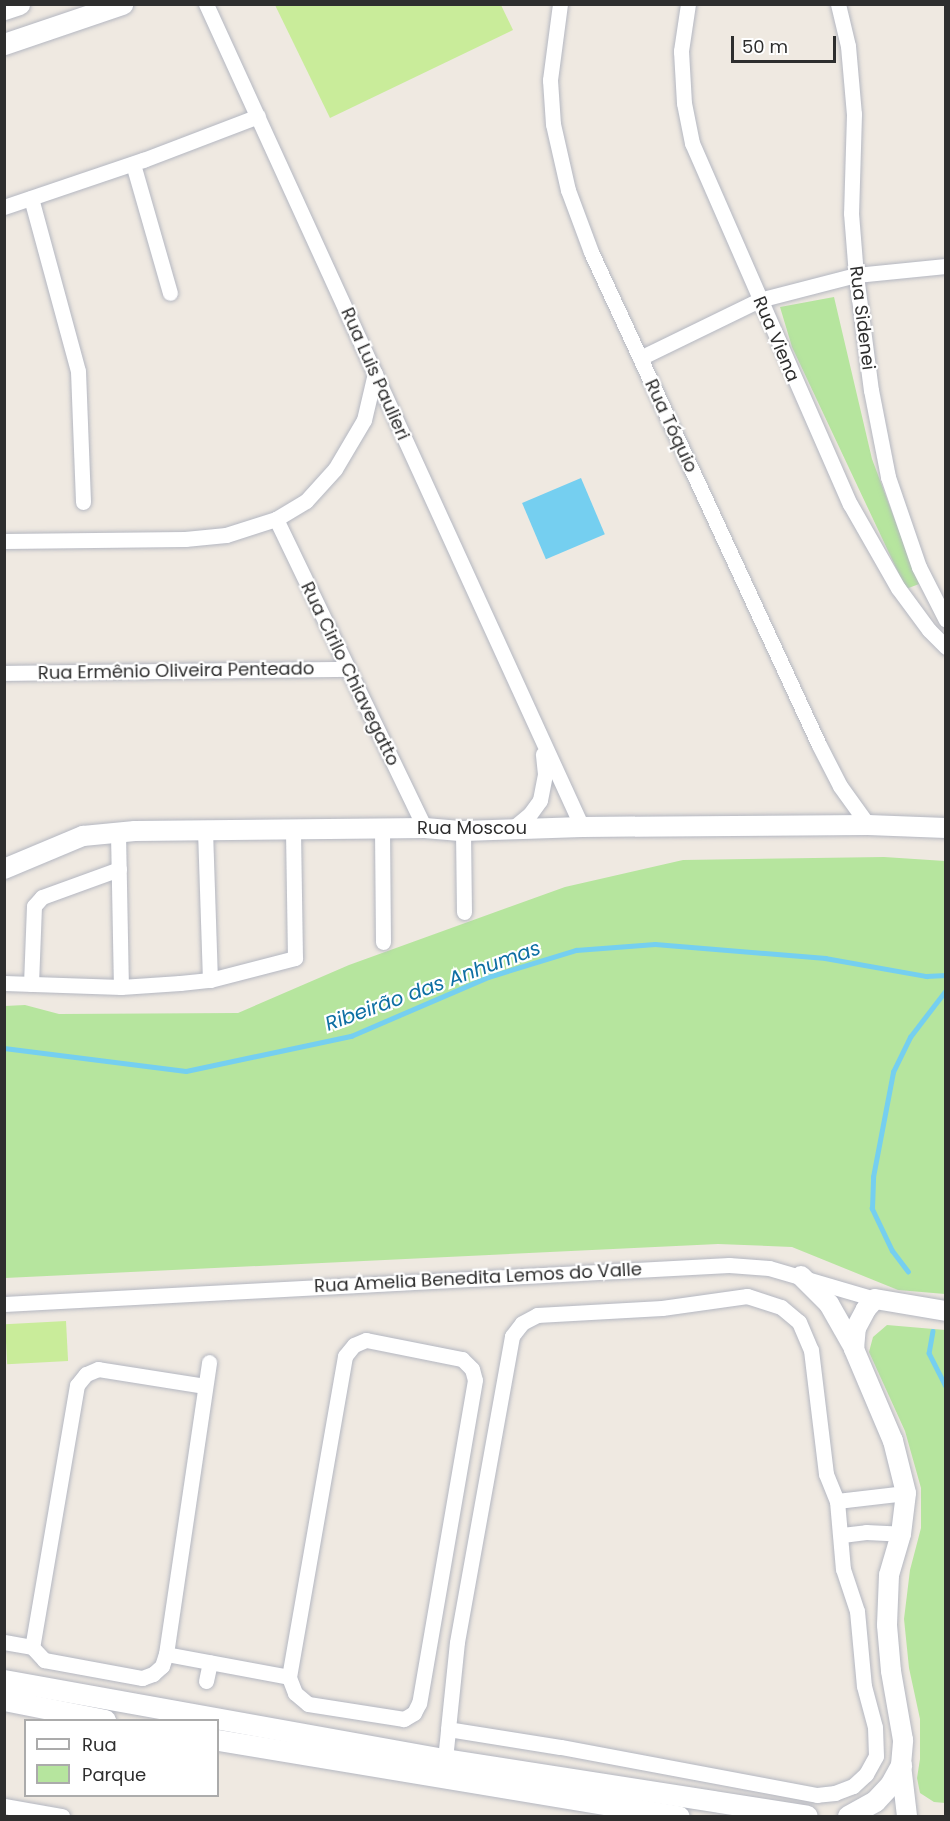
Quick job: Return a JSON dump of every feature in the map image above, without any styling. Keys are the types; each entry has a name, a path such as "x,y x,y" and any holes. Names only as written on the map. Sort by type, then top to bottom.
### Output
{"main road":[{"path":"4,9 19,4"},
{"path":"4,44 122,4"},
{"path":"4,1680 445,1760 807,1816"},
{"path":"4,1700 100,1719"},
{"path":"219,1740 679,1816"},
{"path":"848,1816 875,1801 890,1785 901,1765"}],"street":[{"name":"Rua Tóquio","path":"560,4 550,80 553,124 568,190 591,252 819,746 840,786 868,825"},
{"name":"Rua Viena","path":"688,4 681,51 684,103 692,143 850,504 909,603 945,647"},
{"name":"Rua Sidenei","path":"838,4 848,46 854,114 851,213 856,275 871,390 888,477 919,567 945,619"},
{"name":"Rua Luis Paulieri","path":"209,6 582,827"},
{"path":"4,207 133,164 258,116"},
{"path":"133,164 170,293"},
{"path":"31,198 78,371 83,502"},
{"path":"640,358 759,300 856,275 945,266"},
{"path":"4,541 185,539 226,535 276,519 306,501 335,469 364,420 375,374"},
{"name":"Rua Cirilo Chiavegatto","path":"276,519 425,828"},
{"path":"909,603 930,589"},
{"path":"929,630 945,619"},
{"name":"Rua Ermênio Oliveira Penteado","path":"4,673 348,669"},
{"name":"Rua Luis Paulieri","path":"512,829 530,814 540,800 545,774 542,739"},
{"name":"Rua Moscou","path":"4,869 83,836 118,833 293,829 425,828 463,831 582,827 868,825 945,828"},
{"path":"4,983 121,987 210,980 295,958 293,829"},
{"path":"382,829 383,942"},
{"path":"205,830 210,980"},
{"path":"463,831 464,912"},
{"path":"118,833 121,987"},
{"path":"31,984 34,906 42,897 119,869"},
{"name":"Rua Amelia Benedita Lemos do Valle","path":"4,1304 729,1264 769,1268 875,1299 945,1311"},
{"path":"801,1276 829,1304 854,1348 893,1441 906,1493 901,1534 889,1575 887,1625 891,1671 903,1740 901,1765 908,1816"},
{"path":"445,1760 448,1729 457,1642 512,1336 522,1323 537,1315 662,1308 725,1297 747,1296 781,1307 799,1322 808,1338 826,1474 837,1501 842,1535 843,1569 856,1611 864,1686 875,1727 876,1756 866,1774 853,1786 835,1793 817,1796 560,1747 448,1729"},
{"path":"854,1348 856,1328 866,1309 875,1299"},
{"path":"366,1340 462,1359 472,1369 475,1380 419,1703 414,1713 404,1719 308,1704 295,1693 289,1677 345,1356 354,1345 366,1340"},
{"path":"4,1642 32,1647 44,1660 142,1678 153,1674 162,1666 166,1654 209,1362"},
{"path":"32,1647 77,1385 86,1374 98,1369 206,1386"},
{"path":"837,1501 906,1493"},
{"path":"842,1535 866,1532 901,1534"},
{"path":"166,1654 289,1677"},
{"path":"206,1681 210,1662"},
{"path":"7,1810 62,1816"}],"green space":[{"path":"275,5 501,5 513,30 330,118"},
{"path":"834,297 872,459 919,584 906,589 792,347 780,307"},
{"path":"884,857 945,861 945,1294 898,1290 792,1247 718,1244 5,1278 5,1006 25,1005 59,1014 238,1013 349,965 565,887 683,860"},
{"path":"66,1321 68,1361 7,1364 5,1324"},
{"path":"887,1325 945,1330 945,1803 934,1802 920,1793 917,1778 920,1759 920,1719 909,1668 904,1619 910,1570 921,1528 921,1488 905,1431 869,1352 873,1337"}],"water":[{"path":"581,478 605,534 546,559 522,503"}],"waterway":[{"name":"Ribeirão das Anhumas","path":"4,1048 186,1071 351,1036 488,977 576,950 655,944 825,958 926,976 946,975"},
{"path":"908,1272 892,1251 872,1209 873,1177 893,1072 910,1037 946,990"},
{"path":"933,1331 929,1353 946,1386"}]}
